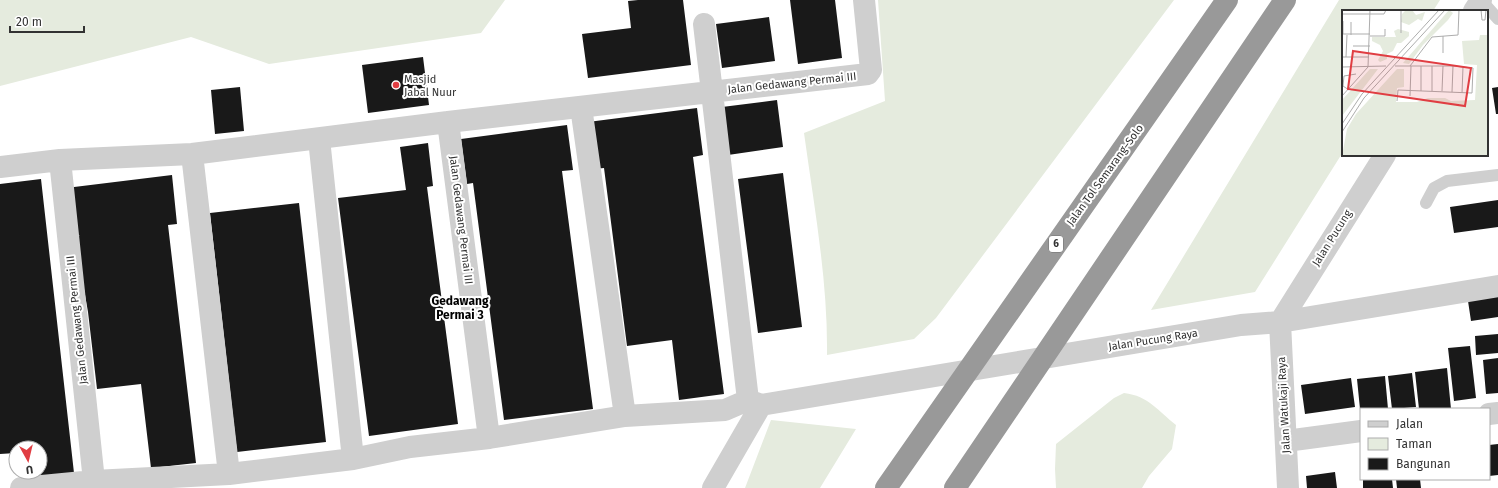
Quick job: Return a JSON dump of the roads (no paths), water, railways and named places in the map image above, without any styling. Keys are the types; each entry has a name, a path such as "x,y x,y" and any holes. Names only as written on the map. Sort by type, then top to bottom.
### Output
{"highway":[{"name":"Jalan Tol Semarang–Solo","path":"886,488 1227,0"},
{"path":"955,488 1285,0"}],"street":[{"name":"Jalan Gedawang Permai III","path":"0,167 60,160 192,154 448,122 870,73 864,0"},
{"path":"1475,10 1481,0"},
{"name":"Jalan Gedawang Permai III","path":"704,24 755,402"},
{"path":"581,107 625,416"},
{"name":"Jalan Gedawang Permai III","path":"448,122 489,438"},
{"path":"319,139 353,458"},
{"path":"192,154 229,474"},
{"name":"Jalan Pucung","path":"1280,322 1384,156"},
{"name":"Jalan Gedawang Permai III","path":"60,160 94,481"},
{"name":"Jalan Pucung Raya","path":"755,402 808,397 1241,326 1280,322 1498,286"},
{"name":"Jalan Watukaji Raya","path":"1280,322 1288,488"},
{"path":"21,488 94,481 229,474 353,458 410,447 489,438 625,416 725,410 755,402"},
{"path":"713,488 755,402"},
{"path":"1286,441 1360,431"}],"lane":[{"path":"1481,0 1498,19"},
{"path":"1426,204 1434,188 1447,181 1498,175"}],"place":[{"name":"Masjid Jabal Nuur","path":"396,85"}],"district":[{"name":"Gedawang Permai 3","path":"460,308"}]}
